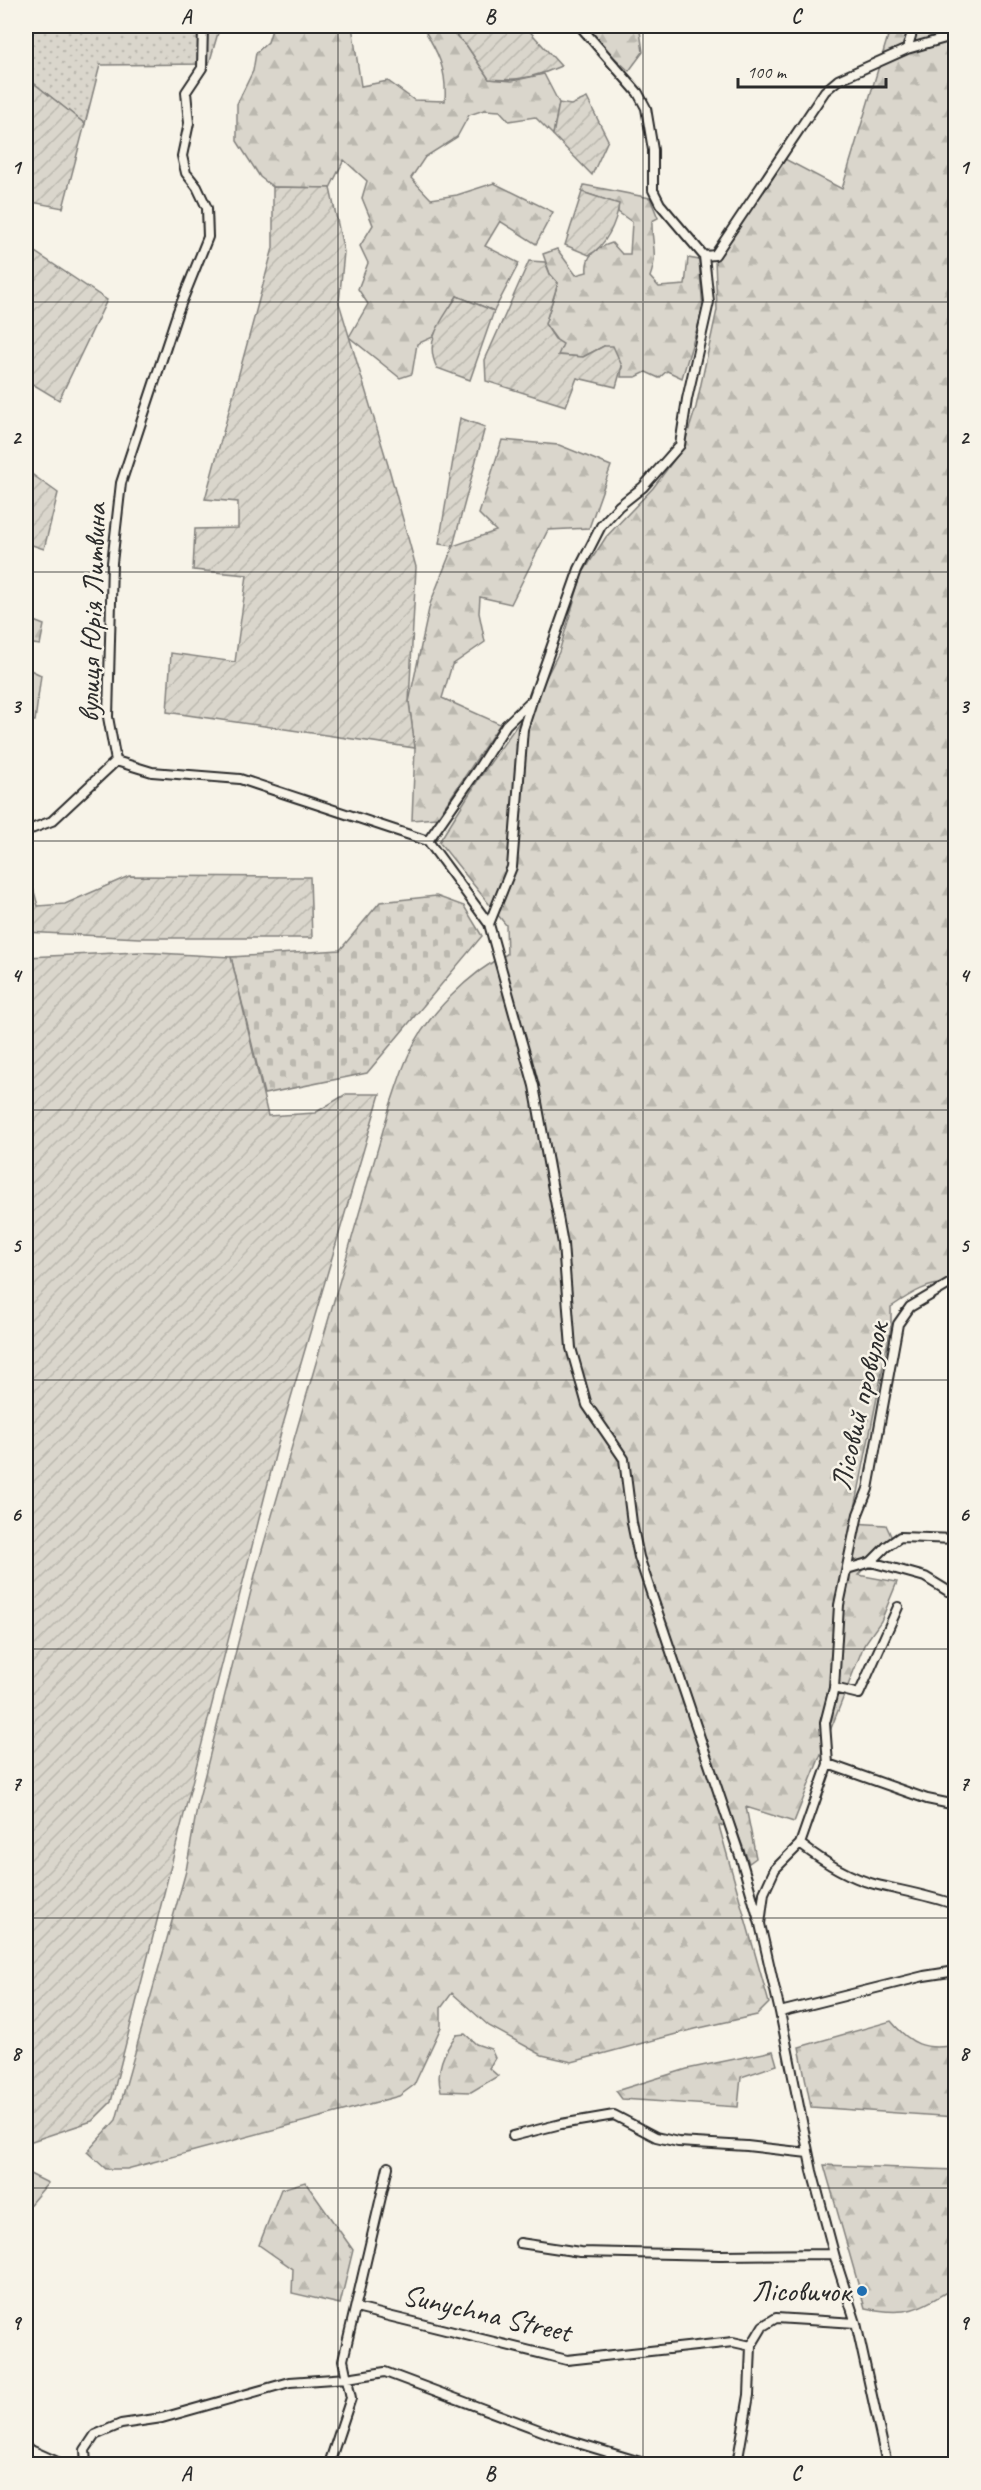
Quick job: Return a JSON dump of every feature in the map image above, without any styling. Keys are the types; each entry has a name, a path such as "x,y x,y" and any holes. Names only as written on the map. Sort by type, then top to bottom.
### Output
{"street":[{"name":"вулиця Юрія Литвина","path":"202,26 202,68 186,92 189,123 182,156 186,173 197,187 207,208 208,237 178,311 121,483 112,563 108,717 116,761 152,772 240,779 428,842"},
{"path":"489,924 512,867 523,729 532,699 579,569 601,526 619,506 643,487 680,445 687,399 709,302 704,256 660,204 653,190 653,150 646,108 638,93 580,26"},
{"path":"907,49 914,26"},
{"path":"704,256 715,255 825,91 838,80 907,49 956,35"},
{"path":"532,699 506,724 478,770 428,842 489,924 534,1086 563,1244 571,1348 587,1405 624,1459 639,1557 742,1862 760,1924 808,2153 834,2254 856,2324 887,2464"},
{"path":"26,831 52,821 116,761"},
{"name":"Лісовий провулок","path":"834,1688 840,1605 858,1514 868,1489 898,1324 910,1307 956,1280"},
{"path":"847,1569 870,1562 900,1537 956,1539"},
{"path":"870,1562 925,1577 948,1591"},
{"path":"760,1924 764,1893 775,1869 800,1844 828,1764 825,1723 834,1688 860,1694 898,1607"},
{"path":"828,1764 927,1799 956,1805"},
{"path":"800,1844 818,1858 871,1883 924,1893 956,1905"},
{"path":"780,2012 924,1976 956,1971"},
{"path":"513,2136 561,2124 614,2115 656,2137 678,2142 747,2146 808,2153"},
{"name":"Sunychna Street","path":"388,2167 356,2308 567,2360 733,2342 751,2346"},
{"path":"520,2243 580,2252 720,2255 834,2254"},
{"path":"328,2464 351,2398 343,2360 356,2308"},
{"path":"737,2464 749,2395 751,2346 763,2326 776,2318 856,2324"},
{"path":"86,2464 85,2450 95,2435 121,2424 162,2418 290,2382 347,2378 385,2372 558,2437 647,2464"},
{"path":"26,2448 62,2464"}],"green space":[{"path":"26,26 220,26 209,64 100,65 85,124 26,77"},
{"path":"273,26 352,26 361,86 388,81 414,100 445,101 443,70 433,44 422,26 446,26 467,46 489,79 512,81 544,74 559,103 553,135 535,117 509,121 500,111 484,110 469,115 457,137 425,157 411,178 431,199 457,195 494,183 553,212 536,244 500,221 485,246 519,263 494,311 457,296 433,337 417,344 412,374 400,378 349,337 368,304 358,289 368,263 360,246 373,225 362,198 367,181 344,160 330,188 273,187 260,177 237,141 237,104 253,71 256,53 268,42"},
{"path":"446,26 525,26 561,66 526,78 489,79 467,46"},
{"path":"587,26 647,26 640,31 643,52 629,71 606,50"},
{"path":"891,26 955,26 955,1284 929,1286 891,1307 891,1327 852,1523 886,1525 892,1538 858,1575 897,1582 881,1621 864,1645 794,1822 746,1807 756,1858 749,1863 734,1823 719,1826 769,2003 757,2015 572,2062 542,2055 489,2026 452,1993 441,2008 441,2027 414,2085 399,2096 127,2169 106,2169 87,2152 116,2120 186,1871 198,1802 256,1571 390,1106 409,1054 426,1025 464,984 478,972 507,954 506,925 439,842 478,780 534,701 559,652 582,574 606,537 653,488 683,448 696,407 717,310 715,259 783,158 842,189"},
{"path":"26,77 85,124 63,208 26,201"},
{"path":"587,98 608,140 592,175 553,135 559,103 571,105"},
{"path":"584,185 650,198 658,218 652,221 654,255 650,277 659,287 685,285 688,258 699,260 703,309 682,378 667,371 659,378 646,372 636,377 621,377 622,366 604,346 583,357 557,355 556,339 545,324 558,283 550,274 543,254 557,249 576,275 587,272 590,257 606,245 612,243 622,254 630,254 632,222 618,212 618,204 582,192"},
{"path":"273,187 330,188 344,252 339,303 416,567 409,702 415,748 167,712 171,653 235,662 247,575 193,570 195,529 238,528 238,502 205,499 273,248"},
{"path":"582,192 619,204 605,240 589,255 565,245"},
{"path":"26,246 107,300 59,400 31,383 26,393"},
{"path":"529,261 545,262 550,274 558,283 545,324 555,339 563,344 558,355 583,357 604,346 613,346 622,366 616,387 577,378 566,406 486,381 485,360"},
{"path":"457,296 494,311 470,380 437,368 433,358 432,348 436,330"},
{"path":"460,418 485,427 453,546 439,544"},
{"path":"502,440 559,445 611,466 589,528 548,530 511,604 480,597 479,613 485,642 452,665 442,698 500,724 437,818 412,820 415,748 409,702 430,604 453,546 496,531 479,514"},
{"path":"26,470 58,493 44,549 26,543"},
{"path":"26,618 44,625 40,645 26,643"},
{"path":"26,668 41,675 35,721 26,721"},
{"path":"129,876 310,877 312,938 139,938 26,932 26,885 32,884 38,906 65,904"},
{"path":"436,896 464,906 482,936 367,1073 264,1094 231,957 340,950 380,902"},
{"path":"139,952 231,957 268,1116 315,1113 346,1094 380,1094 282,1428 111,2102 92,2121 26,2143 26,957"},
{"path":"891,2021 905,2035 919,2044 935,2047 955,2045 955,2117 811,2107 799,2047"},
{"path":"465,2034 476,2044 491,2049 495,2058 489,2068 498,2076 471,2092 441,2091 439,2076 444,2055 456,2035"},
{"path":"773,2051 777,2065 741,2077 738,2107 622,2099 616,2091 687,2069"},
{"path":"824,2165 955,2170 955,2287 913,2309 892,2312 865,2308"},
{"path":"26,2172 48,2183 26,2209"},
{"path":"305,2182 353,2250 340,2304 292,2293 293,2269 259,2245 281,2189"}],"place":[{"name":"Лісовичок","path":"862,2291"}]}
